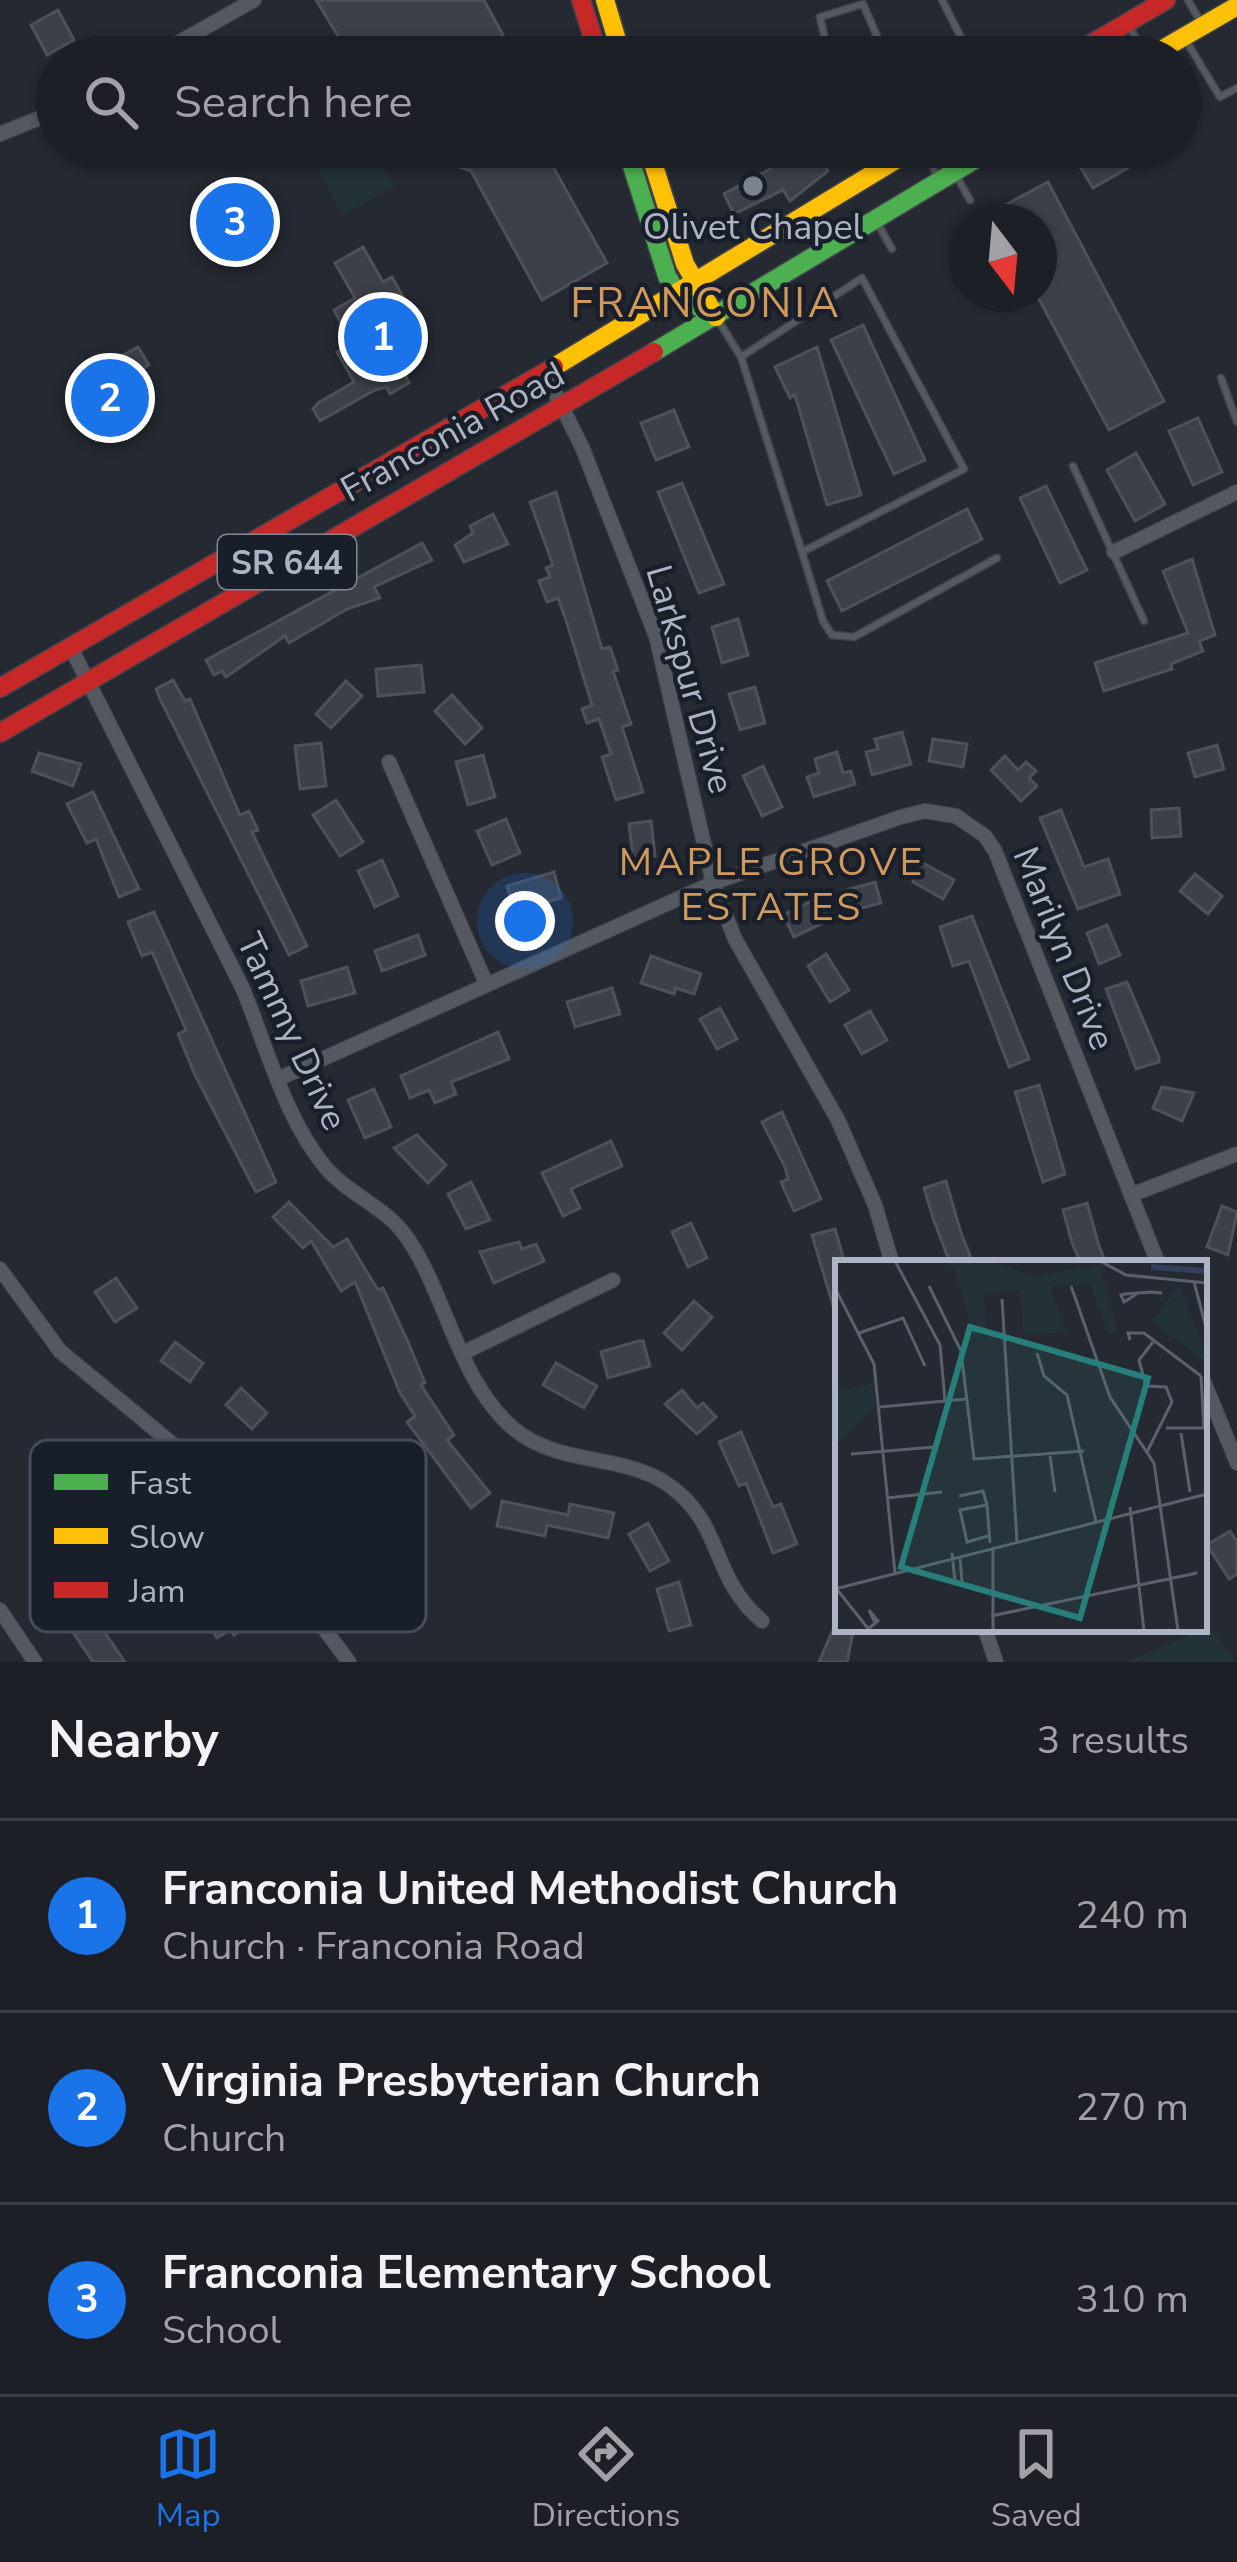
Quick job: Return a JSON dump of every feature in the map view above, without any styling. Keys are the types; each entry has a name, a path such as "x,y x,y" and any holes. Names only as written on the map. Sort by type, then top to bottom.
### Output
{"main road":[{"path":"580,0 592,36"},
{"path":"605,0 616,36"},
{"path":"1105,36 1166,0"},
{"path":"1186,36 1236,10"},
{"path":"632,168 657,253 679,295 716,317"},
{"path":"655,168 676,239 716,317"},
{"name":"Franconia Road","path":"0,733 562,408 961,168"},
{"name":"Franconia Road","path":"0,688 679,295 880,169"}],"street":[{"path":"190,36 254,0"},
{"path":"0,134 36,119"},
{"name":"Larkspur Drive","path":"545,374 656,635 713,883 754,976 856,1156 891,1260"},
{"path":"1114,552 1237,492"},
{"name":"Tammy Drive","path":"70,646 91,679 242,987 278,1079 324,1165 385,1212 409,1240 494,1407 525,1437 562,1454 637,1466 670,1484 706,1526 736,1600 762,1622"},
{"path":"388,762 486,983"},
{"name":"Marilyn Drive","path":"278,1079 713,883 901,817 939,812 970,823 995,851 1157,1260"},
{"path":"1131,1195 1237,1154"},
{"path":"0,1269 60,1351 173,1440"},
{"path":"464,1352 614,1280"},
{"path":"1207,1389 1237,1463"},
{"path":"0,1610 35,1662"},
{"path":"327,1632 349,1662"},
{"path":"986,1632 996,1662"}],"lane":[{"path":"941,0 960,36"},
{"path":"1188,0 1202,26"},
{"path":"824,36 820,16 863,4 877,36"},
{"path":"1127,23 1135,36"},
{"path":"1201,65 1220,97 1237,88"},
{"path":"940,168 970,200"},
{"path":"875,220 892,248"},
{"path":"742,357 862,278 964,469 802,552"},
{"path":"716,317 742,357 823,621 832,635 854,637 998,558"},
{"path":"1221,378 1237,422"},
{"path":"1073,466 1144,622"}],"shaded area":[{"path":"317,168 383,168 394,187 343,215"},
{"path":"1207,1623 1237,1662 1127,1662 1207,1632"}],"building":[{"path":"316,0 484,0 503,35 501,36 338,36"},
{"path":"58,10 72,36 37,36 31,25"},
{"path":"462,168 554,168 607,263 542,300 471,171"},
{"path":"1081,168 1128,168 1093,188"},
{"path":"770,169 828,171 790,201 783,190 734,214 724,194"},
{"path":"1048,182 1164,401 1109,430 1046,312 1057,312 1057,204 1007,204"},
{"path":"363,247 383,282 392,277 406,302 396,308 413,338 393,350 409,383 390,394 386,387 375,390 320,421 313,409 318,403 354,382 337,352 352,343 334,310 355,298 335,263"},
{"path":"863,325 925,460 894,474 831,340"},
{"path":"138,347 149,365 130,376 150,411 96,441 70,385"},
{"path":"817,347 861,495 827,505 795,395 790,398 775,367"},
{"path":"674,410 689,447 656,460 641,423"},
{"path":"1198,418 1222,472 1193,485 1169,431"},
{"path":"1136,453 1165,504 1135,521 1107,470"},
{"path":"682,483 724,584 699,593 658,492"},
{"path":"1046,486 1087,570 1060,583 1020,498"},
{"path":"556,492 602,649 610,647 631,724 622,727 643,792 616,800 602,757 611,754 599,719 587,723 582,709 592,705 566,620 558,598 547,602 539,581 550,577 546,568 553,565 530,502"},
{"path":"967,509 982,539 842,611 827,581"},
{"path":"493,514 508,544 464,562 455,545 473,533 470,526"},
{"path":"422,543 432,560 374,587 380,598 347,609 289,643 285,636 226,677 222,671 214,675 206,660"},
{"path":"1192,559 1215,635 1199,641 1203,651 1171,664 1172,669 1104,691 1095,663 1188,633 1163,571"},
{"path":"738,619 748,655 722,663 712,627"},
{"path":"421,665 424,692 378,696 376,669"},
{"path":"173,680 185,701 190,699 240,815 249,811 258,830 252,832 307,946 289,955 159,697 156,689"},
{"path":"346,681 362,696 331,728 316,714"},
{"path":"755,687 765,723 740,730 729,694"},
{"path":"452,695 482,728 465,744 435,711"},
{"path":"902,732 911,764 872,775 866,752 878,749 875,739"},
{"path":"933,739 967,744 963,767 929,761"},
{"path":"321,743 326,786 300,789 295,746"},
{"path":"1217,745 1224,769 1195,777 1188,753"},
{"path":"837,752 843,773 851,771 855,784 814,797 807,777 819,773 815,759"},
{"path":"39,753 81,764 73,786 32,771"},
{"path":"483,755 495,797 468,805 456,762"},
{"path":"1005,756 1018,770 1026,762 1036,771 1029,778 1037,786 1021,801 991,770"},
{"path":"763,766 782,807 762,816 743,776"},
{"path":"93,792 139,889 119,897 96,839 87,843 67,804"},
{"path":"336,800 363,842 340,856 313,815"},
{"path":"1179,808 1181,836 1152,838 1151,810"},
{"path":"1061,810 1084,867 1108,859 1120,894 1078,909 1040,818"},
{"path":"506,819 520,853 492,865 477,831"},
{"path":"651,821 655,856 633,859 629,824"},
{"path":"382,860 398,896 375,907 358,871"},
{"path":"923,863 954,880 943,899 913,882"},
{"path":"554,872 561,898 515,911 507,886"},
{"path":"1195,874 1222,896 1208,914 1180,891"},
{"path":"875,882 881,903 848,912 842,891"},
{"path":"818,898 829,920 794,937 783,915"},
{"path":"154,912 276,1182 256,1192 195,1075 178,1034 186,1030 152,952 142,956 128,922"},
{"path":"972,916 1029,1059 1009,1067 969,961 953,966 940,927"},
{"path":"1107,925 1120,955 1099,964 1087,933"},
{"path":"418,935 425,955 382,971 375,951"},
{"path":"826,954 849,990 830,1002 808,966"},
{"path":"651,956 701,974 694,994 676,988 674,994 641,983"},
{"path":"347,967 355,993 308,1006 301,981"},
{"path":"1127,982 1159,1057 1159,1062 1136,1069 1106,989"},
{"path":"612,988 620,1014 575,1027 567,1002"},
{"path":"720,1008 737,1039 717,1049 700,1019"},
{"path":"870,1011 887,1040 862,1054 845,1025"},
{"path":"498,1032 509,1059 451,1082 456,1094 435,1103 429,1090 410,1098 401,1076"},
{"path":"1039,1085 1065,1174 1043,1182 1015,1092"},
{"path":"1162,1087 1194,1093 1182,1121 1153,1108"},
{"path":"374,1089 391,1127 365,1138 348,1100"},
{"path":"782,1112 821,1199 794,1211 781,1182 788,1179 785,1167 762,1122"},
{"path":"417,1135 446,1165 428,1183 394,1148"},
{"path":"611,1141 622,1166 571,1189 580,1208 563,1216 542,1173"},
{"path":"946,1181 972,1260 949,1260 924,1188"},
{"path":"471,1182 490,1220 466,1229 448,1194"},
{"path":"289,1202 333,1247 347,1239 378,1290 383,1288 425,1383 421,1385 454,1435 447,1440 490,1493 471,1508 426,1448 426,1440 420,1440 407,1422 415,1416 400,1393 355,1282 341,1291 311,1241 303,1248 273,1217"},
{"path":"1087,1203 1105,1260 1080,1260 1063,1210"},
{"path":"1222,1206 1237,1212 1228,1255 1207,1247"},
{"path":"691,1223 707,1258 688,1267 672,1232"},
{"path":"835,1229 844,1260 835,1260 834,1309 812,1235"},
{"path":"519,1242 522,1249 536,1244 544,1261 494,1283 480,1252"},
{"path":"116,1278 137,1308 115,1322 95,1292"},
{"path":"694,1301 712,1317 682,1350 664,1333"},
{"path":"643,1341 650,1366 608,1378 601,1352"},
{"path":"175,1342 203,1363 190,1382 161,1361"},
{"path":"556,1363 597,1386 584,1408 543,1385"},
{"path":"241,1388 267,1413 252,1429 226,1405"},
{"path":"682,1390 697,1408 703,1403 716,1417 697,1434 665,1404"},
{"path":"741,1432 773,1507 781,1504 797,1544 773,1553 746,1483 739,1486 719,1442"},
{"path":"502,1501 568,1515 570,1504 614,1513 608,1538 547,1525 545,1536 497,1526"},
{"path":"648,1523 669,1561 650,1571 629,1534"},
{"path":"1230,1531 1237,1542 1237,1574 1229,1579 1207,1545"},
{"path":"679,1582 691,1625 669,1631 657,1589"},
{"path":"835,1625 835,1632 853,1632 847,1662 819,1662"},
{"path":"73,1632 104,1632 125,1662 93,1662"}],"traffic: fast":[{"path":"633,168 667,276 678,295 716,317"},
{"path":"654,352 961,168"}],"traffic: slow":[{"path":"605,0 616,36"},
{"path":"1185,36 1237,6"},
{"path":"655,168 685,264 716,317"},
{"path":"554,367 882,168"}],"traffic: jam":[{"path":"581,0 592,36"},
{"path":"1105,36 1166,0"},
{"path":"0,733 654,352"},
{"path":"0,688 554,367"}],"place":[{"name":"Olivet Chapel","path":"753,186"},
{"name":"Franconia Elementary School","path":"235,222"},
{"name":"Franconia United Methodist Church","path":"383,337"},
{"name":"Virginia Presbyterian Church","path":"110,398"}],"district":[{"name":"FRANCONIA","path":"706,302"},
{"name":"MAPLE GROVE ESTATES","path":"772,884"}]}
